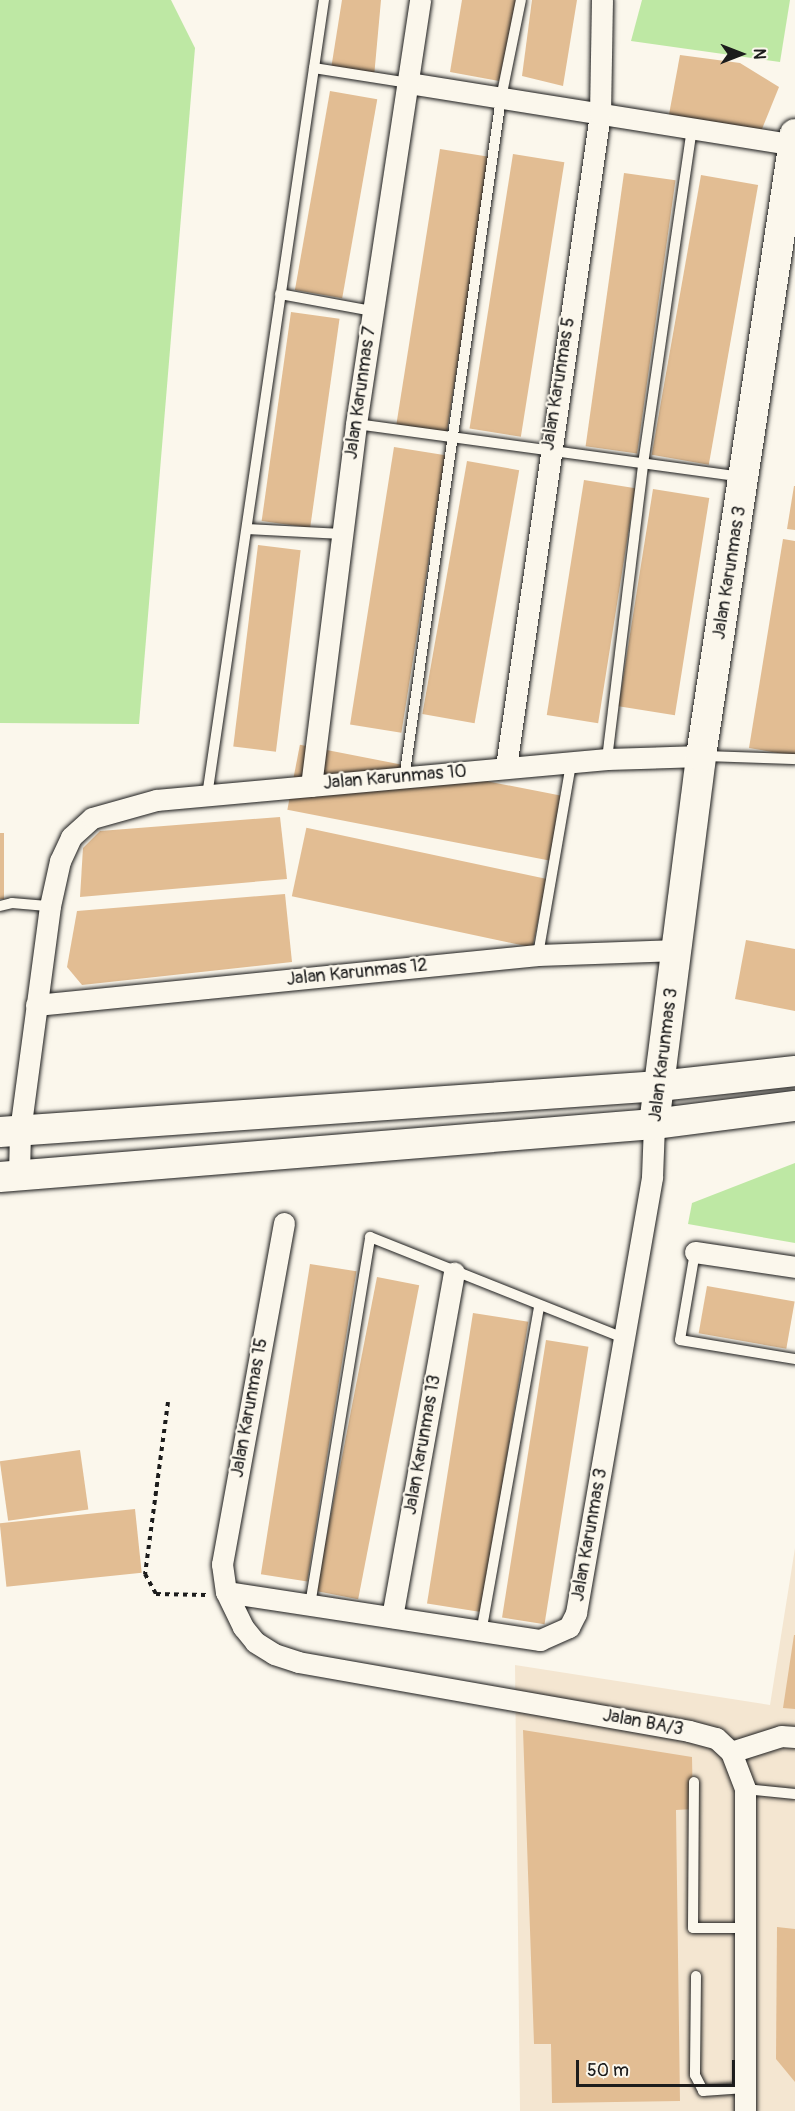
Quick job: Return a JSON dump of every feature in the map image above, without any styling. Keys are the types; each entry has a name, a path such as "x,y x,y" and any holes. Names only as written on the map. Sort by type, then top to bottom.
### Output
{"street":[{"name":"Jalan Karunmas 7","path":"311,786 357,424 420,0"},
{"name":"Jalan Karunmas 5","path":"506,767 549,451 600,114 602,0"},
{"path":"409,83 692,129 794,139"},
{"name":"Jalan Karunmas 3","path":"226,1592 482,1633 540,1640 569,1626 576,1613 652,1177 654,1124 701,756 790,208 794,139"},
{"name":"Jalan Karunmas 10","path":"50,906 60,861 71,837 92,818 129,806 207,795 404,779 506,767 607,759 701,756"},
{"path":"50,906 36,1005 10,1132 10,1176 654,1124 795,1106"},
{"name":"Jalan Karunmas 12","path":"36,1005 538,955 678,950"},
{"path":"10,1132 659,1086 795,1071"},
{"name":"Jalan Karunmas 15","path":"226,1592 222,1563 284,1223"},
{"path":"695,1252 795,1267"},
{"name":"Jalan Karunmas 13","path":"392,1617 454,1273"},
{"name":"Jalan BA/3","path":"226,1592 255,1642 274,1654 689,1731 716,1738 731,1752"},
{"path":"745,2111 745,1789 731,1752 781,1736 795,1737"}],"lane":[{"path":"207,795 324,0"},
{"path":"404,779 501,98 521,0"},
{"path":"315,68 409,83"},
{"path":"607,759 643,464 692,129"},
{"path":"280,294 373,311"},
{"path":"357,424 745,477"},
{"path":"247,529 342,534"},
{"path":"701,756 795,759"},
{"path":"538,955 572,763"},
{"path":"0,906 12,903 50,906"},
{"path":"310,1605 370,1236 454,1273 624,1338"},
{"path":"695,1252 680,1340 795,1359"},
{"path":"482,1633 538,1305"},
{"path":"694,1782 693,1929 745,1929"},
{"path":"745,1789 795,1794"},
{"path":"696,1976 695,2074 703,2091 745,2088"}],"path":[{"path":"168,1402 145,1574 148,1586 156,1594 170,1597 226,1592"}],"shaded area":[{"path":"795,1548 795,2111 520,2111 515,1665 770,1705"}],"green space":[{"path":"0,0 171,0 195,48 139,724 0,723"},
{"path":"642,0 790,0 780,62 631,41"},
{"path":"795,1163 795,1243 688,1224 692,1203"}],"building":[{"path":"342,0 381,0 374,77 331,69"},
{"path":"462,0 518,0 499,81 450,72"},
{"path":"532,0 577,0 563,86 522,76"},
{"path":"680,55 740,63 779,87 762,129 668,120"},
{"path":"330,91 377,99 342,298 295,290"},
{"path":"440,149 490,157 447,433 396,425"},
{"path":"513,154 564,162 521,437 470,429"},
{"path":"624,173 675,180 637,454 586,446"},
{"path":"701,175 758,185 709,465 652,455"},
{"path":"291,312 340,319 310,528 262,521"},
{"path":"394,447 445,455 401,733 350,725"},
{"path":"467,461 519,470 475,723 422,714"},
{"path":"584,480 635,488 598,723 547,715"},
{"path":"795,486 795,530 787,529"},
{"path":"653,489 709,498 675,715 619,706"},
{"path":"783,539 795,541 795,756 749,748"},
{"path":"258,545 301,550 276,752 233,746"},
{"path":"300,745 563,796 550,861 287,810"},
{"path":"280,817 287,879 80,897 83,848 100,831"},
{"path":"306,828 547,879 532,947 292,896"},
{"path":"0,833 4,833 4,899 0,899"},
{"path":"285,894 292,962 82,985 67,967 77,911"},
{"path":"746,940 795,949 795,1011 735,999"},
{"path":"310,1264 356,1271 307,1581 261,1574"},
{"path":"377,1277 419,1285 358,1599 316,1591"},
{"path":"707,1286 795,1301 786,1349 699,1333"},
{"path":"473,1313 528,1322 482,1612 427,1603"},
{"path":"546,1340 588,1347 545,1624 502,1618"},
{"path":"80,1450 88,1509 8,1521 0,1461"},
{"path":"135,1509 142,1573 6,1587 0,1523"},
{"path":"795,1635 795,1709 783,1708"},
{"path":"523,1730 692,1757 693,1809 676,1810 680,2101 552,2103 551,2044 534,2044"},
{"path":"777,1927 795,1929 795,2082 776,2059"}]}
